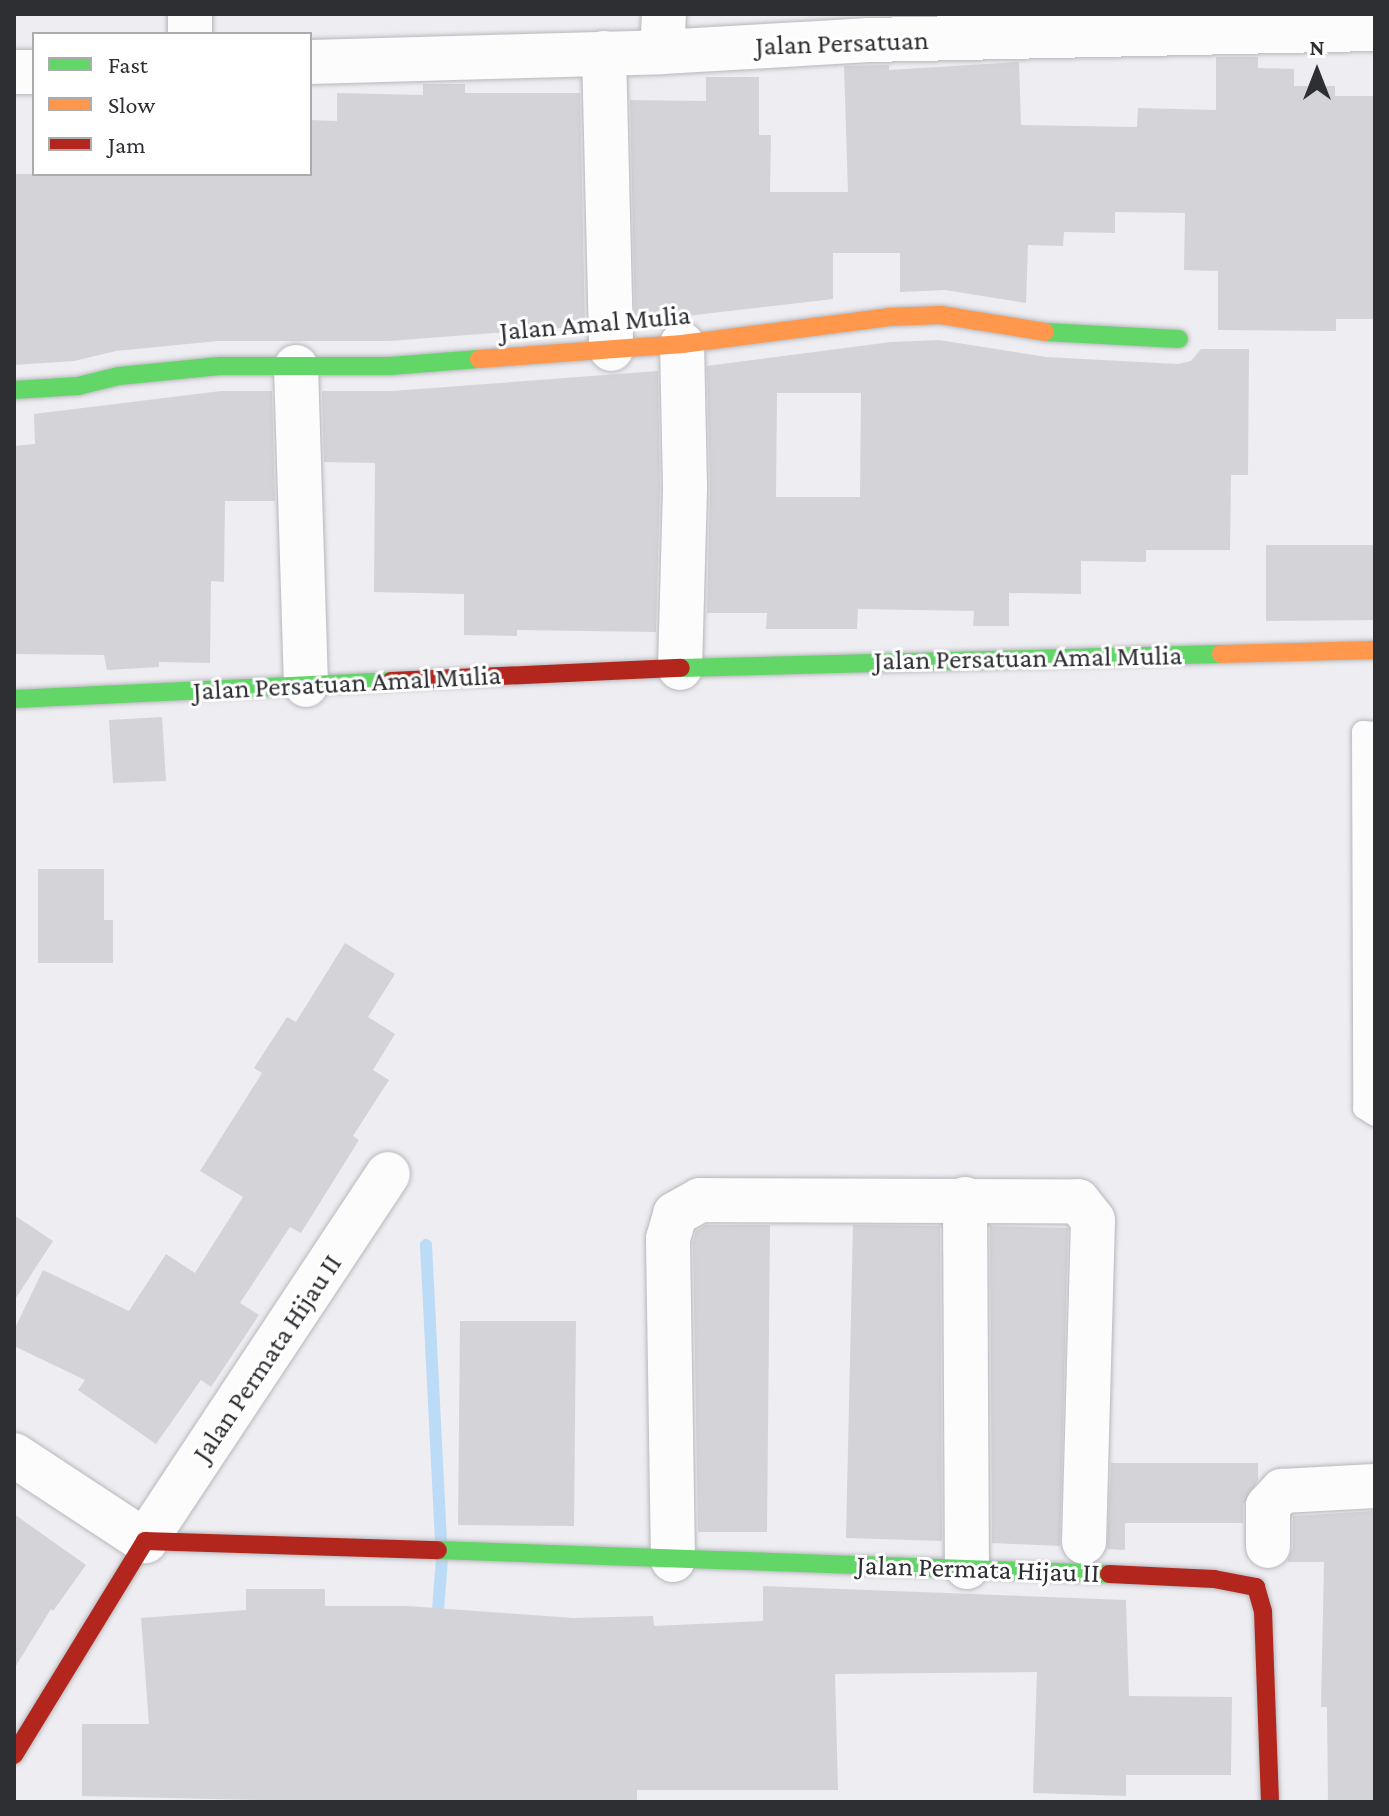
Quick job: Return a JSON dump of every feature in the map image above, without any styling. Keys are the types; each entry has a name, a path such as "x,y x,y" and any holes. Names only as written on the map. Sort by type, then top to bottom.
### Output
{"street":[{"name":"Jalan Persatuan","path":"312,62 604,53 663,33 869,40 1375,29"},
{"path":"604,53 611,349"},
{"name":"Jalan Amal Mulia","path":"14,390 78,386 119,376 206,368 390,366 682,344 851,321 941,315 1047,332 1179,339"},
{"path":"680,668 685,487 682,344"},
{"path":"296,367 306,685"},
{"name":"Jalan Persatuan Amal Mulia","path":"14,699 680,668 1375,650"},
{"name":"Jalan Permata Hijau II","path":"14,1755 145,1541 388,1174"},
{"path":"965,1199 967,1567"},
{"path":"673,1560 668,1239 675,1214 700,1200 1078,1201 1093,1220 1084,1542"},
{"path":"14,1455 145,1541"},
{"path":"1268,1546 1268,1506 1282,1491 1375,1486"},
{"name":"Jalan Permata Hijau II","path":"145,1541 967,1567 1214,1579 1256,1587 1263,1611 1270,1802"}],"lane":[{"path":"1375,733 1363,732 1364,1108 1375,1115"}],"building":[{"path":"1216,57 1258,57 1258,68 1294,69 1294,86 1335,86 1335,96 1375,96 1375,319 1336,319 1336,331 1218,330 1218,271 1184,270 1185,213 1115,212 1115,233 1064,232 1063,246 1028,245 1026,303 945,290 900,292 900,253 833,253 833,299 635,322 630,100 706,101 706,77 759,77 759,135 771,135 770,192 848,192 844,66 889,65 889,70 1019,62 1021,125 1137,127 1138,108 1216,110"},
{"path":"423,84 465,84 465,93 580,93 585,326 389,341 218,341 116,351 74,361 14,365 14,174 312,176 312,120 337,121 337,93 423,95"},
{"path":"939,340 1046,357 1178,364 1191,361 1201,349 1249,349 1248,475 1231,475 1230,550 1146,550 1146,562 1081,561 1081,594 1009,593 1009,626 973,626 974,611 858,609 857,629 766,629 767,613 707,613 710,488 707,366 891,342","holes":["777,393 861,393 860,497 776,497"]},
{"path":"658,371 660,487 656,632 517,630 517,636 464,635 464,594 374,592 375,463 324,462 322,391 392,391"},
{"path":"221,391 272,391 275,501 225,501 224,582 211,581 210,663 159,662 159,667 107,670 104,655 14,654 14,446 35,444 34,414"},
{"path":"1266,545 1375,545 1375,620 1266,621"},
{"path":"162,717 166,781 113,783 109,720"},
{"path":"38,869 104,869 104,920 113,920 113,963 38,963"},
{"path":"345,943 395,974 368,1017 395,1034 373,1070 389,1080 353,1136 359,1140 301,1233 290,1227 240,1303 259,1315 211,1387 201,1380 156,1444 78,1390 85,1380 14,1346 14,1330 43,1270 129,1311 166,1254 195,1273 243,1197 200,1171 262,1073 254,1068 287,1017 296,1022"},
{"path":"14,1215 53,1241 14,1301"},
{"path":"706,1225 770,1225 767,1532 698,1532 693,1242 696,1231"},
{"path":"853,1225 940,1226 942,1541 846,1538"},
{"path":"990,1226 1068,1228 1060,1546 992,1543"},
{"path":"460,1321 576,1321 574,1526 458,1525"},
{"path":"1111,1463 1258,1463 1258,1480 1243,1505 1243,1523 1125,1523 1125,1550 1107,1549"},
{"path":"1375,1511 1375,1802 1328,1802 1327,1707 1321,1707 1324,1562 1287,1562 1293,1547 1293,1516"},
{"path":"14,1514 86,1565 53,1611 51,1609 14,1669"},
{"path":"763,1586 1126,1600 1129,1696 1232,1697 1231,1775 1126,1775 1126,1796 1033,1793 1037,1672 835,1674 838,1790 637,1790 637,1802 345,1802 82,1796 82,1724 149,1724 141,1618 246,1610 246,1589 325,1589 325,1606 408,1606 573,1618 653,1616 654,1626 763,1621"}],"waterway":[{"path":"426,1245 442,1558 437,1623"}],"traffic: fast":[{"path":"1045,332 1179,339"},
{"path":"14,390 78,386 119,376 220,366 390,366 479,359"},
{"path":"681,668 1221,654"},
{"path":"14,699 391,681"},
{"path":"438,1550 1109,1574"}],"traffic: slow":[{"path":"479,359 682,344 889,317 941,315 1045,332"},
{"path":"1221,654 1375,650"}],"traffic: jam":[{"path":"391,681 681,668"},
{"path":"14,1755 145,1541 438,1550"},
{"path":"1109,1574 1214,1579 1256,1587 1263,1611 1270,1802"}]}
